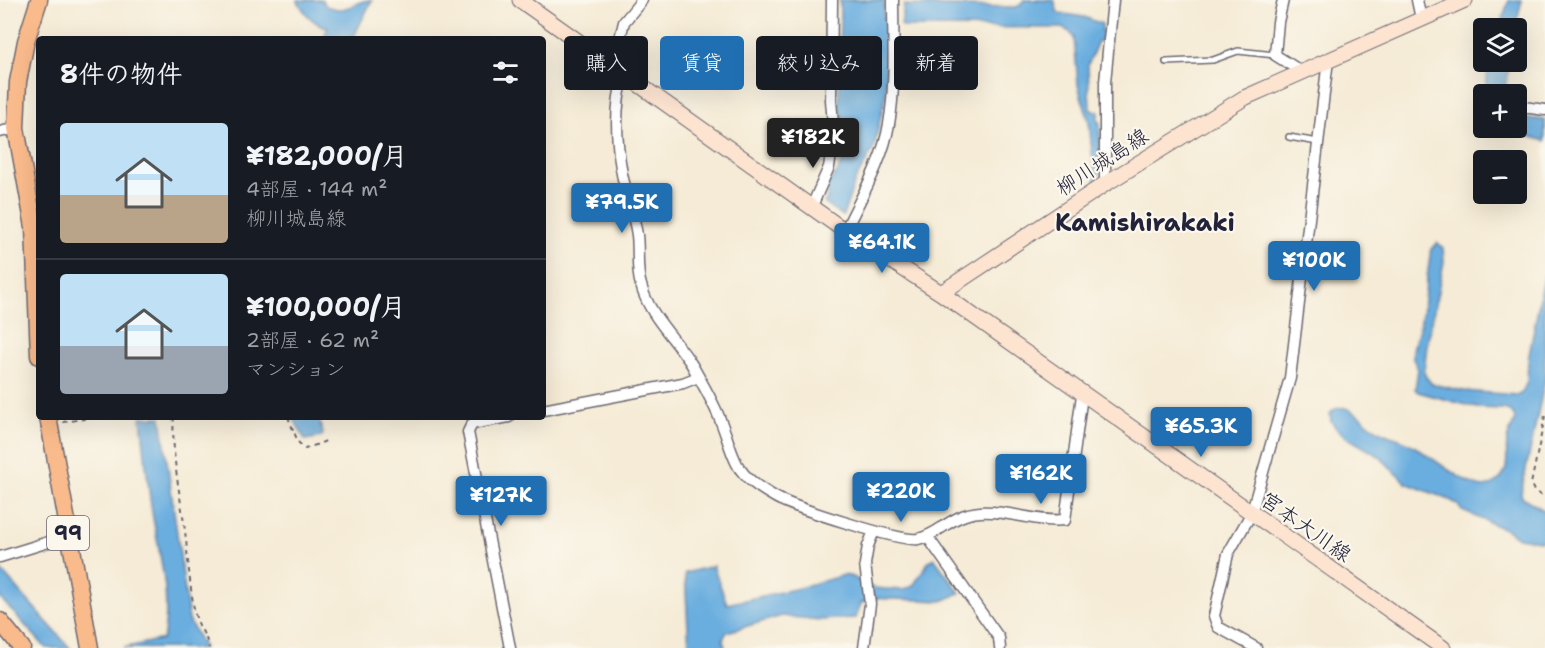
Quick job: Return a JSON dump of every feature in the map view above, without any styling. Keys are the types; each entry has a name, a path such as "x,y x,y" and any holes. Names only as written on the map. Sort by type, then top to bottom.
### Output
{"main road":[{"path":"36,292 33,227 8,130 26,41 39,0"},
{"path":"520,0 571,36"},
{"name":"柳川城島線","path":"941,293 1105,184 1244,98 1465,0"},
{"path":"647,90 843,229 941,293"},
{"name":"宮本大川線","path":"941,293 1443,648"},
{"name":"99","path":"49,421 90,648"},
{"path":"0,621 22,648"}],"street":[{"path":"623,36 624,22 642,0"},
{"path":"812,206 828,167 834,136 831,100 832,0"},
{"path":"843,229 876,166 889,126 892,96 893,0"},
{"path":"1105,184 1105,82 1113,0"},
{"path":"1283,0 1275,55 1302,72"},
{"path":"1417,0 1421,19"},
{"path":"1256,648 1218,627 1214,616 1228,554 1251,514 1290,378 1328,60"},
{"path":"618,90 617,128 622,173 637,233 640,284 662,324 698,376 720,419 738,465 746,476 777,498 874,531 915,540 927,536 958,517 977,512 1002,511 1050,522 1065,520 1083,395"},
{"path":"1527,108 1545,110"},
{"path":"546,409 683,383 698,376"},
{"path":"493,420 472,424 468,432 510,648"},
{"path":"864,648 870,604 865,564 868,546 874,531"},
{"path":"0,557 68,536"},
{"path":"927,536 999,638 1000,648"}],"lane":[{"path":"1166,62 1213,60 1238,51 1275,55"},
{"path":"1289,137 1318,142"}],"path":[{"path":"1545,416 1532,484 1534,491 1545,497"},
{"path":"174,420 178,491 190,590 198,625 208,641 209,648"},
{"path":"289,420 298,442 305,449 326,441"}],"water":[{"path":"297,0 322,0 326,6 341,9 372,0 353,36 324,36 328,27 313,21"},
{"path":"840,0 884,0 886,93 874,148 855,181 843,216 824,203 827,198 828,183 837,173 850,143 839,107 839,90 882,90 882,36 840,36"},
{"path":"1024,0 1054,0 1058,13 1084,17 1102,24 1102,41 1098,41 1088,65 1090,110 1099,112 1097,120 1100,123 1099,181 1095,182 1089,122 1078,85 1074,38 1070,32 1062,28 904,27 901,25 904,5 1015,7"},
{"path":"1509,0 1522,0 1518,18 1503,18"},
{"path":"1488,72 1508,72 1506,84 1486,84"},
{"path":"1527,118 1545,120 1545,141 1527,136"},
{"path":"1438,243 1443,248 1444,262 1427,344 1424,371 1432,384 1464,391 1518,395 1522,393 1527,382 1528,360 1545,272 1545,380 1521,493 1522,497 1545,511 1545,542 1518,538 1507,530 1462,511 1450,500 1406,483 1379,456 1346,437 1331,421 1330,414 1336,409 1348,409 1379,431 1408,443 1476,486 1489,486 1503,475 1508,438 1515,419 1512,412 1504,409 1477,408 1418,392 1415,389 1418,369 1413,359 1413,350 1421,321 1431,249"},
{"path":"141,420 161,420 189,620 204,648 123,648 163,639 165,589 151,506"},
{"path":"295,420 319,420 323,434 321,437 305,440"},
{"path":"934,558 960,593 942,601 867,598 866,602 861,603 856,618 820,620 782,616 727,632 723,639 725,648 689,648 685,573 713,566 727,604 844,575 853,577 873,588 903,590 913,586 929,561"},
{"path":"0,569 70,648 46,648 0,598"}],"district":[{"name":"Kamishirakaki","path":"1145,223"}]}
